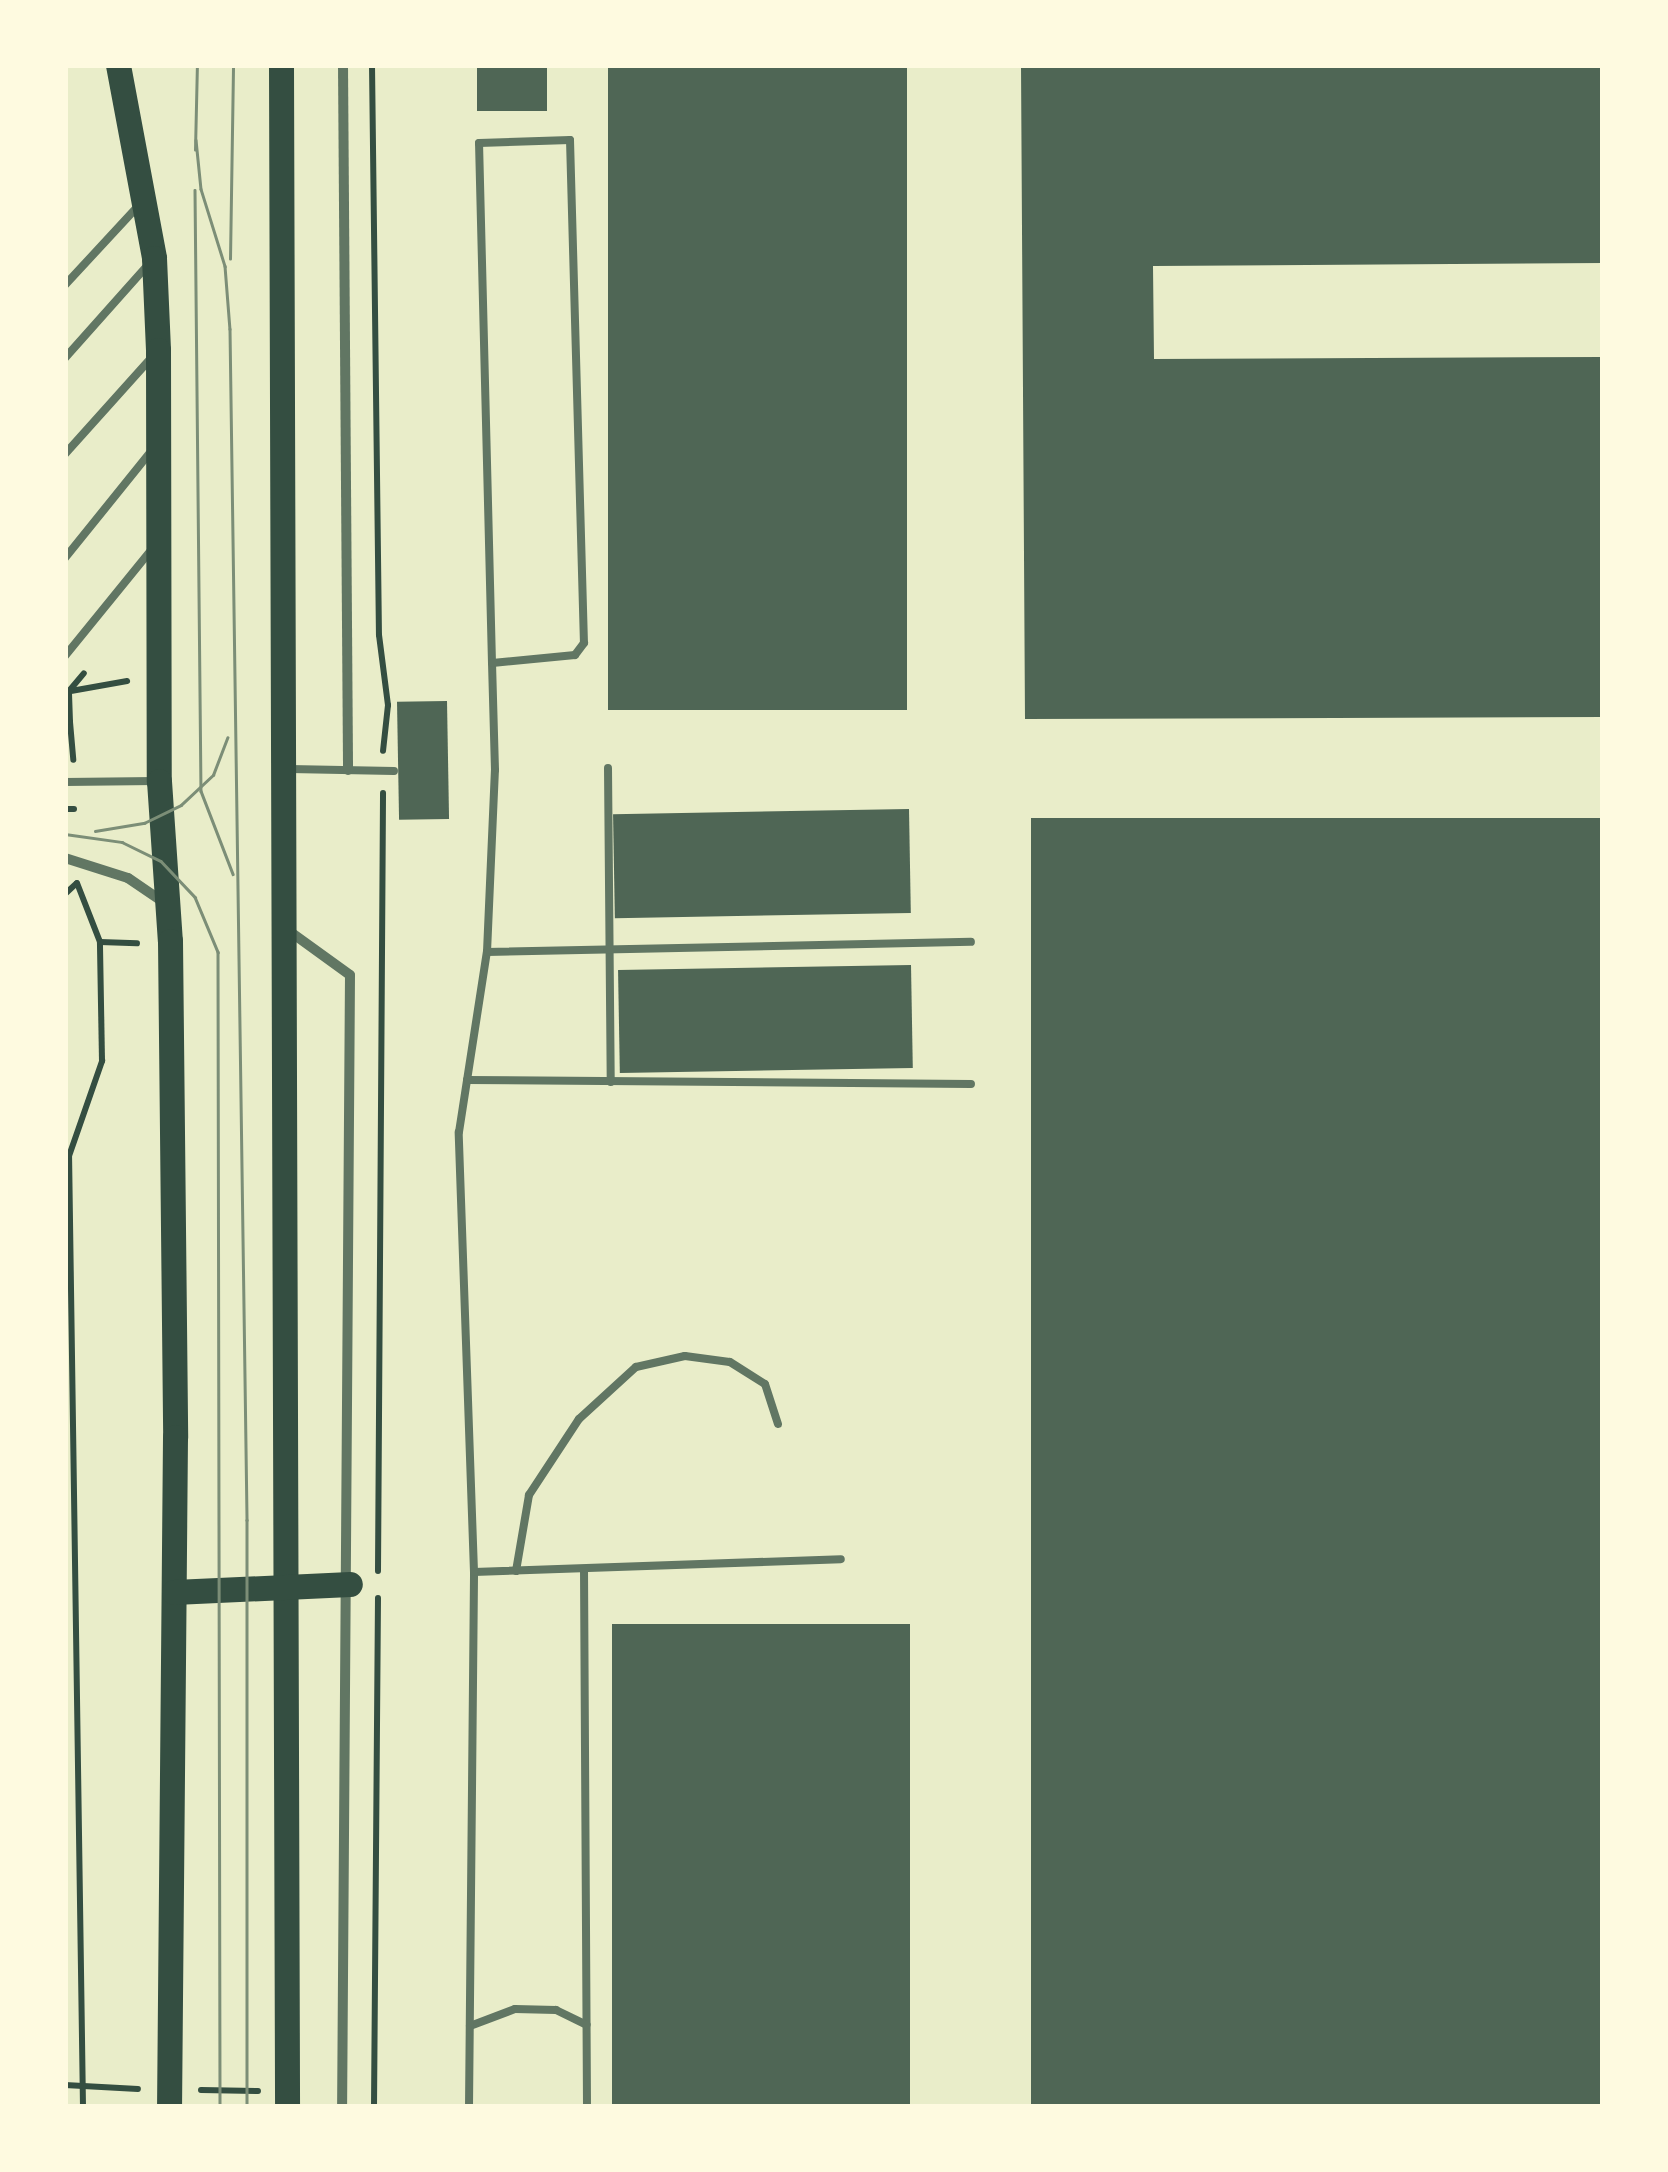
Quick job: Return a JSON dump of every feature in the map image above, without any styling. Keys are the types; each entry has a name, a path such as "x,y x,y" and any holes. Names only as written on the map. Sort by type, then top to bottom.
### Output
{"main road":[{"path":"118,65 154,258 158,350 159,781 168,905 174,1592 169,2098"},
{"path":"281,65 280,926 287,2099"},
{"path":"174,1592 350,1584"}],"street":[{"path":"343,65 348,770"},
{"path":"65,858 128,878 168,905"},
{"path":"280,926 350,975 350,1584 342,2107"}],"lane":[{"path":"469,2107 474,1572 459,1132 487,952 492,663 479,143 570,140 584,644 575,655 492,663"},
{"path":"65,285 145,198"},
{"path":"65,358 154,258"},
{"path":"65,454 158,350"},
{"path":"65,558 158,442"},
{"path":"65,656 158,543"},
{"path":"280,769 382,767 394,772"},
{"path":"608,768 611,1082"},
{"path":"65,782 159,781"},
{"path":"487,952 971,942"},
{"path":"467,1080 972,1084"},
{"path":"516,1571 529,1495 578,1420 636,1366 685,1356 730,1362 765,1384 778,1424"},
{"path":"474,1572 841,1560"},
{"path":"584,1569 587,2107"},
{"path":"470,2026 515,2009 556,2010 587,2025"}],"path":[{"path":"372,65 379,635 388,706 382,767 374,2107"},
{"path":"73,764 69,691 91,665"},
{"path":"69,691 134,680"},
{"path":"65,809 74,809"},
{"path":"77,883 100,942 102,1061 69,1156 83,2107"},
{"path":"100,942 138,943"},
{"path":"65,2085 169,2098 287,2099"},
{"path":"342,2093 374,2094"}],"building":[{"path":"477,65 547,65 547,111 477,111"},
{"path":"608,65 907,65 907,710 608,710"},
{"path":"1021,65 1603,65 1603,263 1153,266 1154,359 1603,357 1603,717 1025,719"},
{"path":"447,701 449,819 399,820 397,702"},
{"path":"909,809 911,913 615,918 613,814"},
{"path":"1031,818 1603,818 1603,2107 1031,2107"},
{"path":"911,965 913,1068 620,1073 618,970"},
{"path":"612,1624 910,1624 910,2107 612,2107"}],"tram line":[{"path":"195,150 197,65"},
{"path":"230,259 233,65"},
{"path":"196,140 201,189 225,266 230,329 247,1520 247,2107"},
{"path":"195,190 201,791 233,874"},
{"path":"95,831 144,823 181,805 213,775 227,738"},
{"path":"65,834 122,842 161,861 195,897 218,952 220,2107"}]}
